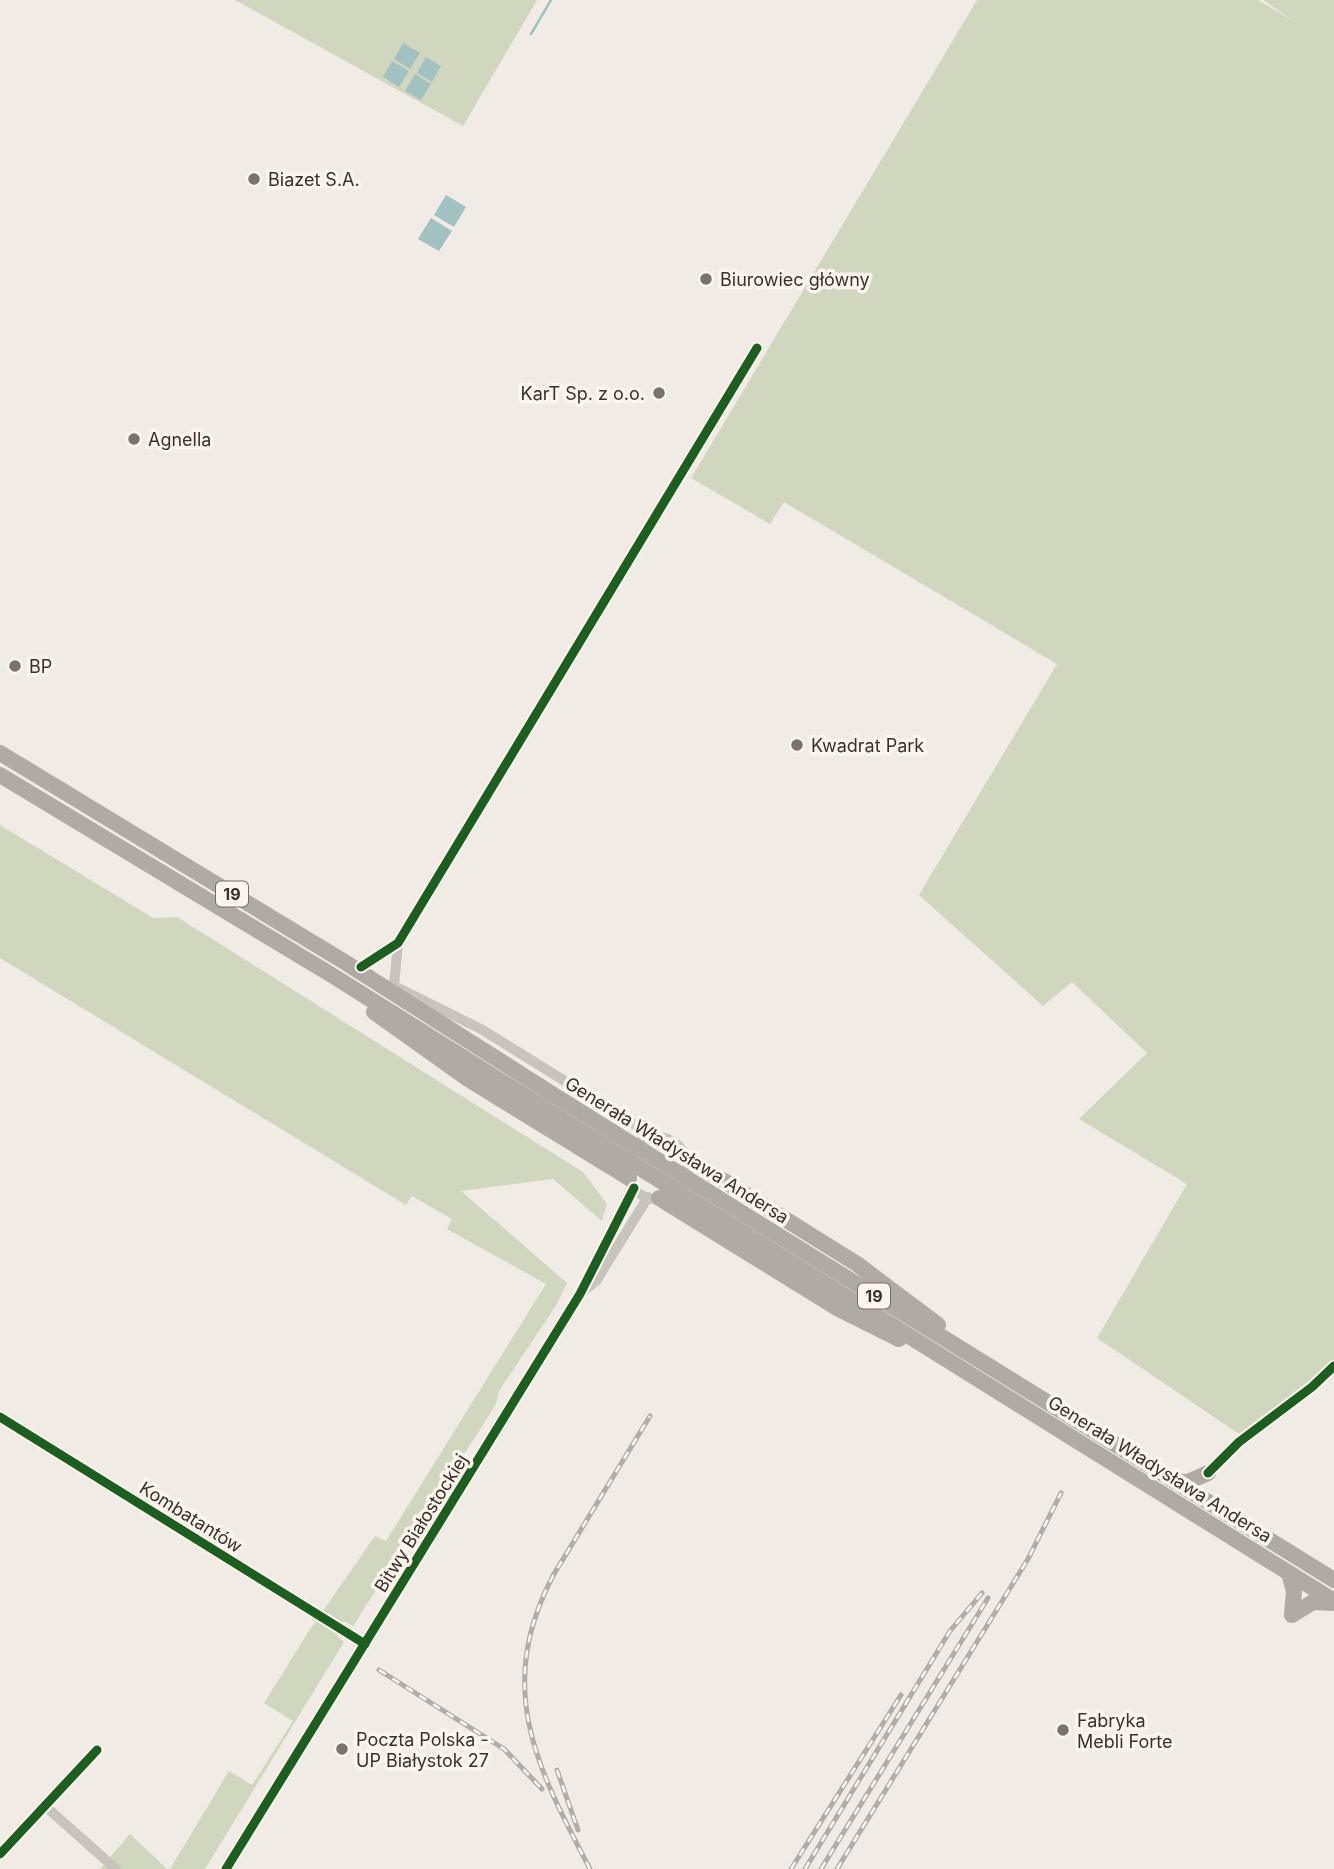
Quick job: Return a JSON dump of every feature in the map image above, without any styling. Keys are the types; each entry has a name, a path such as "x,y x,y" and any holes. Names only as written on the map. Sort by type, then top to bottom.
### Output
{"highway":[{"name":"Generała Władysława Andersa","path":"0,753 343,961 548,1101"},
{"name":"Generała Władysława Andersa","path":"0,775 330,974 548,1101 973,1365 1176,1482 1334,1580"},
{"path":"343,961 361,967 394,986"},
{"path":"330,974 350,993 437,1058 631,1183"},
{"path":"687,1158 874,1275 957,1338 973,1365"},
{"path":"653,1198 837,1308 943,1361 973,1365"},
{"name":"Generała Władysława Andersa","path":"973,1365 1334,1602"},
{"path":"1176,1482 1188,1482 1208,1473"},
{"path":"1208,1473 1206,1482 1210,1504"},
{"path":"1289,1573 1294,1591 1292,1615 1313,1602 1334,1602"}],"street":[{"path":"655,1137 642,1141 632,1151 627,1164 631,1183 653,1198 680,1188 688,1174 687,1158 675,1142 655,1137 481,1029 394,986 398,943 757,348"},
{"path":"361,967 398,943"},
{"name":"Bitwy Białostockiej","path":"226,1869 580,1294 631,1183"},
{"name":"Bitwy Białostockiej","path":"580,1294 596,1280 653,1198"},
{"path":"1208,1473 1239,1442 1312,1387 1334,1366"},
{"name":"Kombatantów","path":"0,1417 365,1644"},
{"path":"0,1854 97,1750"},
{"path":"45,1806 117,1869"}],"green space":[{"path":"235,0 537,0 463,126"},
{"path":"977,0 1258,0 1297,23 1263,0 1334,0 1334,1365 1245,1438 1097,1338 1187,1184 1079,1119 1147,1053 1072,982 1043,1006 919,895 1057,664 784,502 770,524 691,478"},
{"path":"0,825 153,918 177,917 583,1172 607,1204 602,1221 553,1179 461,1191 567,1283 557,1304 499,1391 496,1404 353,1626 344,1621 337,1636 344,1642 205,1869 170,1869 229,1771 252,1785 293,1721 264,1703 307,1634 375,1536 386,1541 546,1284 447,1229 452,1219 412,1196 406,1205 0,958"},
{"path":"130,1834 167,1869 100,1869"}],"water":[{"path":"403,43 420,53 410,69 394,59"},
{"path":"426,57 441,66 432,82 417,73"},
{"path":"392,61 409,71 399,87 383,77"},
{"path":"415,74 431,84 421,100 405,91"},
{"path":"446,195 466,207 454,227 434,215"},
{"path":"431,218 452,231 439,251 418,239"}],"waterway":[{"path":"531,34 551,0"}],"railway":[{"path":"590,1869 553,1795 539,1760 529,1725 525,1690 527,1653 536,1615 554,1574 650,1416"},
{"path":"837,1869 1028,1559 1061,1493"},
{"path":"805,1869 950,1631 982,1593"},
{"path":"821,1869 988,1598"},
{"path":"379,1670 504,1749 542,1789"},
{"path":"791,1869 901,1695"},
{"path":"557,1770 578,1830"}],"cycle path":[{"path":"361,967 398,943 757,348"},
{"path":"226,1869 580,1294 634,1188"},
{"path":"1208,1473 1239,1442 1312,1387 1334,1366"},
{"path":"0,1417 365,1644"},
{"path":"0,1854 97,1750"}],"place":[{"name":"Biazet S.A.","path":"254,179"},
{"name":"Biurowiec główny","path":"706,279"},
{"name":"KarT Sp. z o.o.","path":"659,393"},
{"name":"Agnella","path":"134,439"},
{"name":"BP","path":"15,666"},
{"name":"Kwadrat Park","path":"797,745"},
{"name":"Fabryka Mebli Forte","path":"1063,1730"},
{"name":"Poczta Polska - UP Białystok 27","path":"342,1749"}]}
